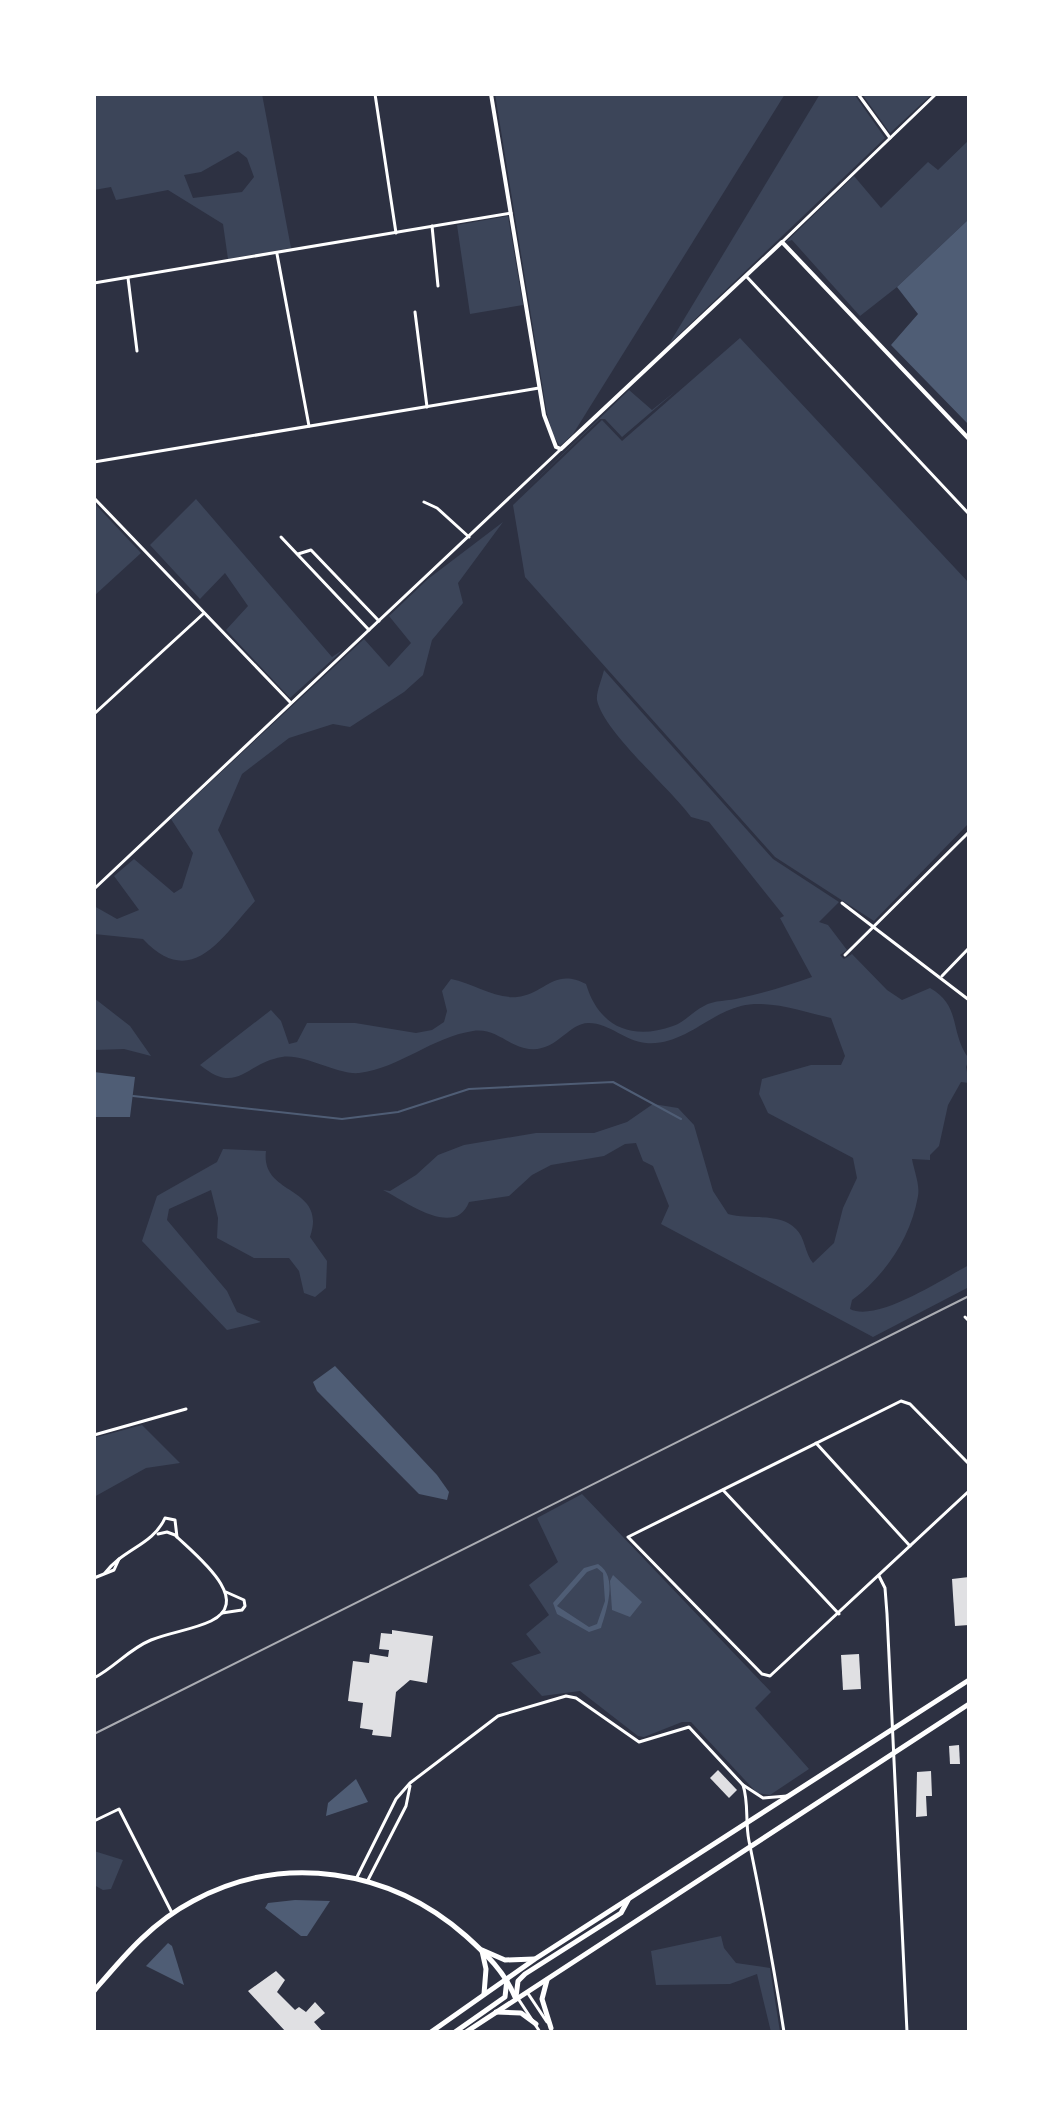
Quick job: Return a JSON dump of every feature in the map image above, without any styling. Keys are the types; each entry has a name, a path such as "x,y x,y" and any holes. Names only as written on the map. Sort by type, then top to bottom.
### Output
{"main road":[{"path":"431,2032 535,1959 966,1682 969,1693"},
{"path":"466,2032 749,1844 969,1704"},
{"path":"94,1991 135,1944 172,1913 208,1893 260,1877 313,1873 357,1877 420,1902 481,1949 507,1978 516,1998"},
{"path":"516,1998 515,1988 525,1974 621,1913 628,1899"},
{"path":"481,1949 505,1960 535,1959"},
{"path":"481,1949 486,1969 484,1994"},
{"path":"550,1976 543,1986 542,1999 552,2030"},
{"path":"455,2032 505,1997 507,1978"},
{"path":"495,2012 513,2011 536,2024"}],"street":[{"path":"375,94 396,233"},
{"path":"491,94 539,388 550,436 561,449"},
{"path":"858,94 890,138"},
{"path":"94,889 936,94"},
{"path":"94,283 511,213"},
{"path":"432,226 438,286"},
{"path":"782,242 969,439"},
{"path":"277,254 309,426"},
{"path":"746,276 969,514"},
{"path":"128,278 137,351"},
{"path":"415,312 427,407"},
{"path":"94,462 539,388"},
{"path":"94,498 290,702"},
{"path":"424,502 437,508 469,537"},
{"path":"281,537 369,630"},
{"path":"298,554 311,550 379,621"},
{"path":"94,714 204,613"},
{"path":"845,955 969,832"},
{"path":"842,903 942,976 969,1000"},
{"path":"942,976 969,948"},
{"path":"965,1317 969,1321"},
{"path":"969,1464 905,1401 628,1537 766,1676 776,1674 969,1491"},
{"path":"94,1435 186,1409"},
{"path":"816,1443 910,1546"},
{"path":"723,1490 839,1614"},
{"path":"158,1534 163,1520 171,1517 175,1520 177,1537"},
{"path":"94,1578 158,1534 167,1532 177,1537 226,1592 241,1598 245,1606 242,1610 222,1613 210,1621 137,1647 94,1678"},
{"path":"879,1576 885,1588 887,1614 907,2032"},
{"path":"222,1613 227,1603 226,1592"},
{"path":"357,1877 396,1799 410,1783 498,1716 566,1696 576,1698 639,1742 689,1727 743,1785 763,1798 793,1794"},
{"path":"368,1880 406,1806 410,1783"},
{"path":"743,1785 746,1826 761,1893 784,2032"},
{"path":"94,1821 119,1809 172,1913"},
{"path":"526,1991 552,2030"},
{"path":"516,1998 540,2032"}],"shaded area":[{"path":"94,94 262,94 291,248 228,259 223,224 168,190 116,200 111,187 94,190","holes":["238,151 247,158 254,177 242,192 193,198 184,175 201,172"]},
{"path":"495,94 785,94 573,434 560,446 547,414"},
{"path":"820,94 854,94 885,138 669,344"},
{"path":"862,94 932,94 890,133"},
{"path":"969,140 969,219 897,287 860,316 792,240 786,242 854,176 881,208 928,162 938,170"},
{"path":"508,216 523,305 470,314 457,225"},
{"path":"969,219 969,425 891,345 918,314 897,287"},
{"path":"740,338 969,583 969,823 874,921 775,857 525,577 513,505 602,420 622,441"},
{"path":"629,390 652,410 677,390 622,437 605,419 600,419 516,499"},
{"path":"196,499 332,657 344,649 290,698 226,630 248,606 225,573 200,599 150,545"},
{"path":"94,503 141,553 94,596"},
{"path":"503,522 458,583 463,603 432,640 423,675 404,692 350,727 333,724 289,738 242,774 218,830 255,901 217,944 190,960 176,960 160,954 143,939 94,934 94,906 117,919 139,910 114,876 134,859 174,893 182,888 193,853 171,819 364,639 389,667 411,643 389,616 428,579"},
{"path":"604,670 773,859 839,902 819,922 828,925 847,950 840,955 844,959 852,954 887,990 902,1000 930,988 940,995 951,1011 969,1059 966,1067 969,1083 961,1082 948,1105 939,1146 930,1155 930,1160 912,1159 918,1191 915,1211 903,1241 886,1267 852,1300 850,1309 862,1312 893,1305 969,1265 969,1287 873,1337 661,1224 669,1206 653,1166 643,1161 636,1143 625,1144 604,1156 551,1165 532,1175 509,1196 469,1202 462,1213 453,1217 429,1214 383,1190 390,1191 416,1175 438,1155 464,1145 536,1133 594,1133 627,1122 653,1104 678,1108 694,1125 713,1191 728,1214 773,1218 789,1224 799,1232 813,1263 834,1243 843,1208 857,1178 853,1158 768,1113 759,1094 762,1079 811,1065 841,1065 845,1056 831,1018 786,1007 752,1004 729,1010 684,1035 659,1043 639,1042 604,1026 589,1023 581,1024 553,1043 535,1049 517,1046 487,1032 458,1034 388,1065 359,1073 290,1057 269,1060 233,1078 213,1074 200,1065 271,1010 281,1021 289,1044 297,1042 307,1023 355,1023 416,1033 432,1030 444,1022 447,1011 442,991 451,979 509,997 527,995 557,980 575,980 586,984 599,1011 608,1020 631,1031 644,1032 677,1024 712,1003 759,994 812,977 780,918 784,916 709,822 691,817 611,727 597,700"},
{"path":"94,998 130,1026 151,1056 124,1049 94,1050"},
{"path":"94,1072 135,1077 130,1117 94,1117"},
{"path":"223,1149 266,1151 267,1166 273,1177 310,1208 313,1220 310,1237 327,1261 326,1288 315,1297 304,1293 299,1271 289,1258 254,1258 217,1238 218,1218 211,1190 169,1209 167,1220 227,1291 237,1312 261,1322 227,1330 142,1241 157,1196 217,1162"},
{"path":"335,1366 437,1475 449,1492 447,1500 419,1494 317,1391 313,1382"},
{"path":"142,1425 180,1463 146,1468 94,1497 94,1438"},
{"path":"582,1494 771,1692 755,1708 809,1769 770,1795 757,1793 691,1722 682,1722 644,1737 638,1736 580,1691 542,1696 511,1663 541,1653 526,1634 549,1615 529,1585 558,1562 537,1518"},
{"path":"598,1564 608,1577 609,1585 608,1604 601,1628 589,1632 557,1614 553,1603 584,1568","holes":["597,1568 603,1573 605,1601 597,1624 589,1627 557,1606 587,1572"]},
{"path":"613,1575 642,1602 630,1617 612,1610 610,1581"},
{"path":"356,1779 368,1802 326,1816 328,1803"},
{"path":"94,1851 123,1860 111,1889 103,1890 94,1885"},
{"path":"330,1901 307,1936 301,1936 265,1908 268,1903"},
{"path":"721,1936 724,1948 736,1963 770,1968 780,2032 771,2032 757,1974 730,1984 656,1985 651,1951"},
{"path":"168,1943 172,1946 184,1985 146,1966"}],"building":[{"path":"969,1577 969,1625 955,1626 952,1579"},
{"path":"392,1630 433,1636 427,1683 410,1680 396,1692 391,1737 372,1735 373,1730 360,1728 363,1703 348,1701 353,1661 369,1663 370,1654 388,1657 389,1650 379,1649 381,1633 392,1634"},
{"path":"859,1654 861,1689 843,1690 841,1655"},
{"path":"959,1745 960,1764 950,1764 949,1746"},
{"path":"718,1770 737,1790 729,1798 710,1778"},
{"path":"931,1771 932,1796 926,1796 927,1816 916,1817 917,1772"},
{"path":"276,1971 285,1980 277,1992 295,2010 299,2007 306,2012 315,2002 325,2013 314,2022 323,2032 286,2032 248,1991"}],"waterway":[{"path":"133,1096 342,1119 398,1112 469,1089 613,1082 681,1119"}],"railway":[{"path":"94,1734 969,1296"}]}
